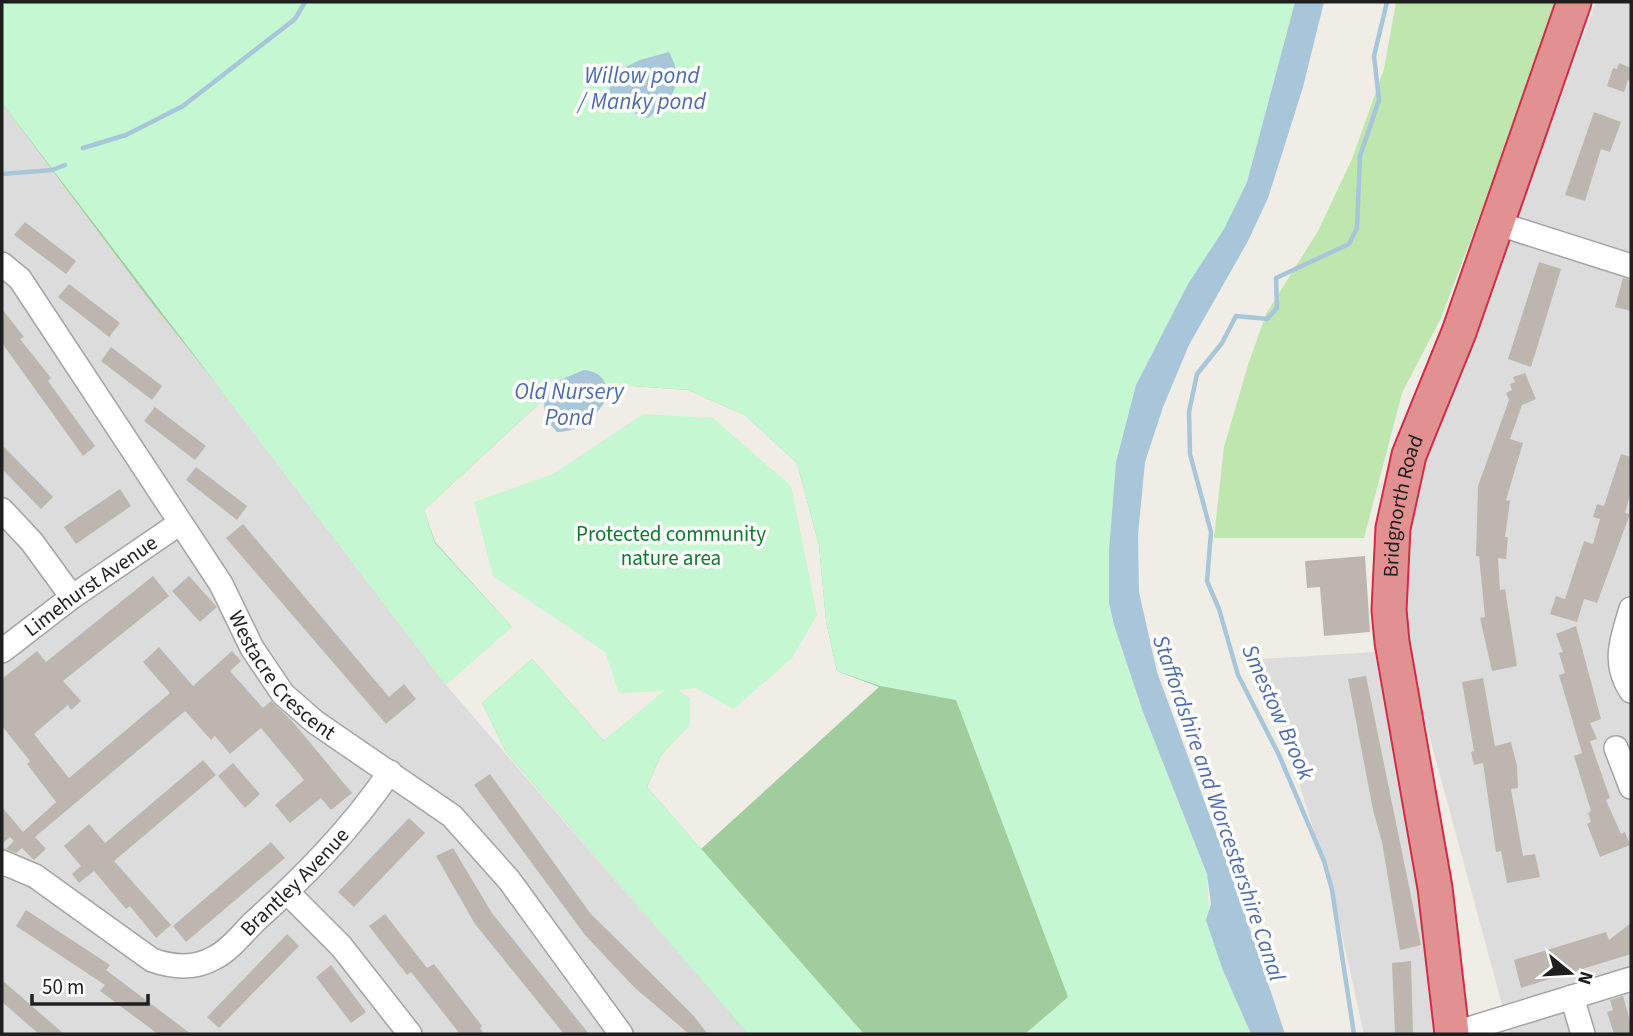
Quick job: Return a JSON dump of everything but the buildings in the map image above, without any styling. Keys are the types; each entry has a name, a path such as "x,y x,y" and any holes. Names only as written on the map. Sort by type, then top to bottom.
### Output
{"highway":[{"name":"Bridgnorth Road","path":"1451,1034 1435,888 1392,642 1390,569 1393,527 1409,455 1458,332 1574,2"}],"street":[{"path":"1496,223 1593,256 1631,265"},
{"name":"Westacre Crescent","path":"2,264 20,279 221,584 265,671 283,694 315,722 452,816 509,880 621,1034"},
{"path":"2,510 32,542 72,597"},
{"name":"Limehurst Avenue","path":"2,651 72,597 180,523"},
{"path":"1631,608 1618,656 1620,669 1631,691"},
{"path":"1616,748 1629,775"},
{"name":"Brantley Avenue","path":"2,862 35,876 152,960 166,965 191,966 215,958 287,892 350,828 390,772"},
{"path":"287,892 341,946 406,1033"},
{"path":"1451,1034 1631,979"},
{"path":"1572,998 1583,1034"}],"shaded area":[{"path":"1596,2 1631,2 1631,1034 1510,1034 1408,657 1406,583 1409,525 1422,470"},
{"path":"2,103 446,685 748,1034 2,1034 2,876 19,879 137,963 150,948 46,868 2,851"},
{"path":"1375,652 1429,951 1437,1034 1364,1034 1332,890 1261,659"}],"green space":[{"path":"2,2 579,278 1043,659 1083,1034 748,1034 506,752 482,703 532,659 604,741 671,686 690,699 690,724 661,755 647,787 701,849 879,687 837,671 826,621 819,545 797,463 745,415 688,390 633,386 556,388 424,510 435,542 512,627 276,459 148,298 2,103"},
{"path":"2,2 1295,2 1247,182 1224,230 1188,284 1136,385 1116,462 1109,551 1109,603 1114,625 1143,712 1207,874 1209,913 1222,968 1251,1034 1025,1034 1068,997 956,700 880,686 837,671 826,621 819,545 797,463 745,415 688,390 633,386 556,388 424,510 435,543 512,627 446,685 2,103"},
{"path":"1396,2 1561,2 1441,318 1402,393 1364,538 1214,538 1224,447 1248,365 1266,314 1318,231 1352,159 1384,69"},
{"name":"Protected community nature area","path":"643,414 713,418 791,486 817,615 792,658 734,709 696,688 677,690 690,699 690,724 661,755 647,787 864,1034 748,1034 506,752 482,703 532,659 604,741 664,691 619,693 605,652 493,576 474,502 553,474"}],"water":[{"path":"1295,2 1324,2 1303,87 1268,198 1248,241 1189,345 1163,407 1145,462 1138,535 1139,592 1157,672 1234,882 1285,1034 1251,1034 1222,968 1206,920 1211,904 1207,874 1143,712 1114,625 1109,603 1109,551 1116,462 1136,385 1188,284 1224,229 1247,182"},
{"name":"Willow pond / Manky pond","path":"669,52 677,73 675,89 665,103 648,118 619,108 607,99 613,73 640,60"},
{"name":"Old Nursery Pond","path":"584,370 601,377 609,394 588,421 574,429 557,432 545,419 544,399 560,380"}],"waterway":[{"path":"83,148 126,135 183,106 295,19 305,2"},
{"name":"Smestow Brook","path":"1354,1034 1332,890 1324,861 1279,755 1238,675 1219,609 1207,581 1211,532 1190,454 1189,412 1197,374 1222,343 1236,316 1267,319 1277,308 1276,278 1349,244 1357,228 1360,156 1379,100 1374,56 1387,2"},
{"path":"2,174 52,170 65,165"}],"water label":[{"name":"Staffordshire and Worcestershire Canal","path":"1219,808"}]}
